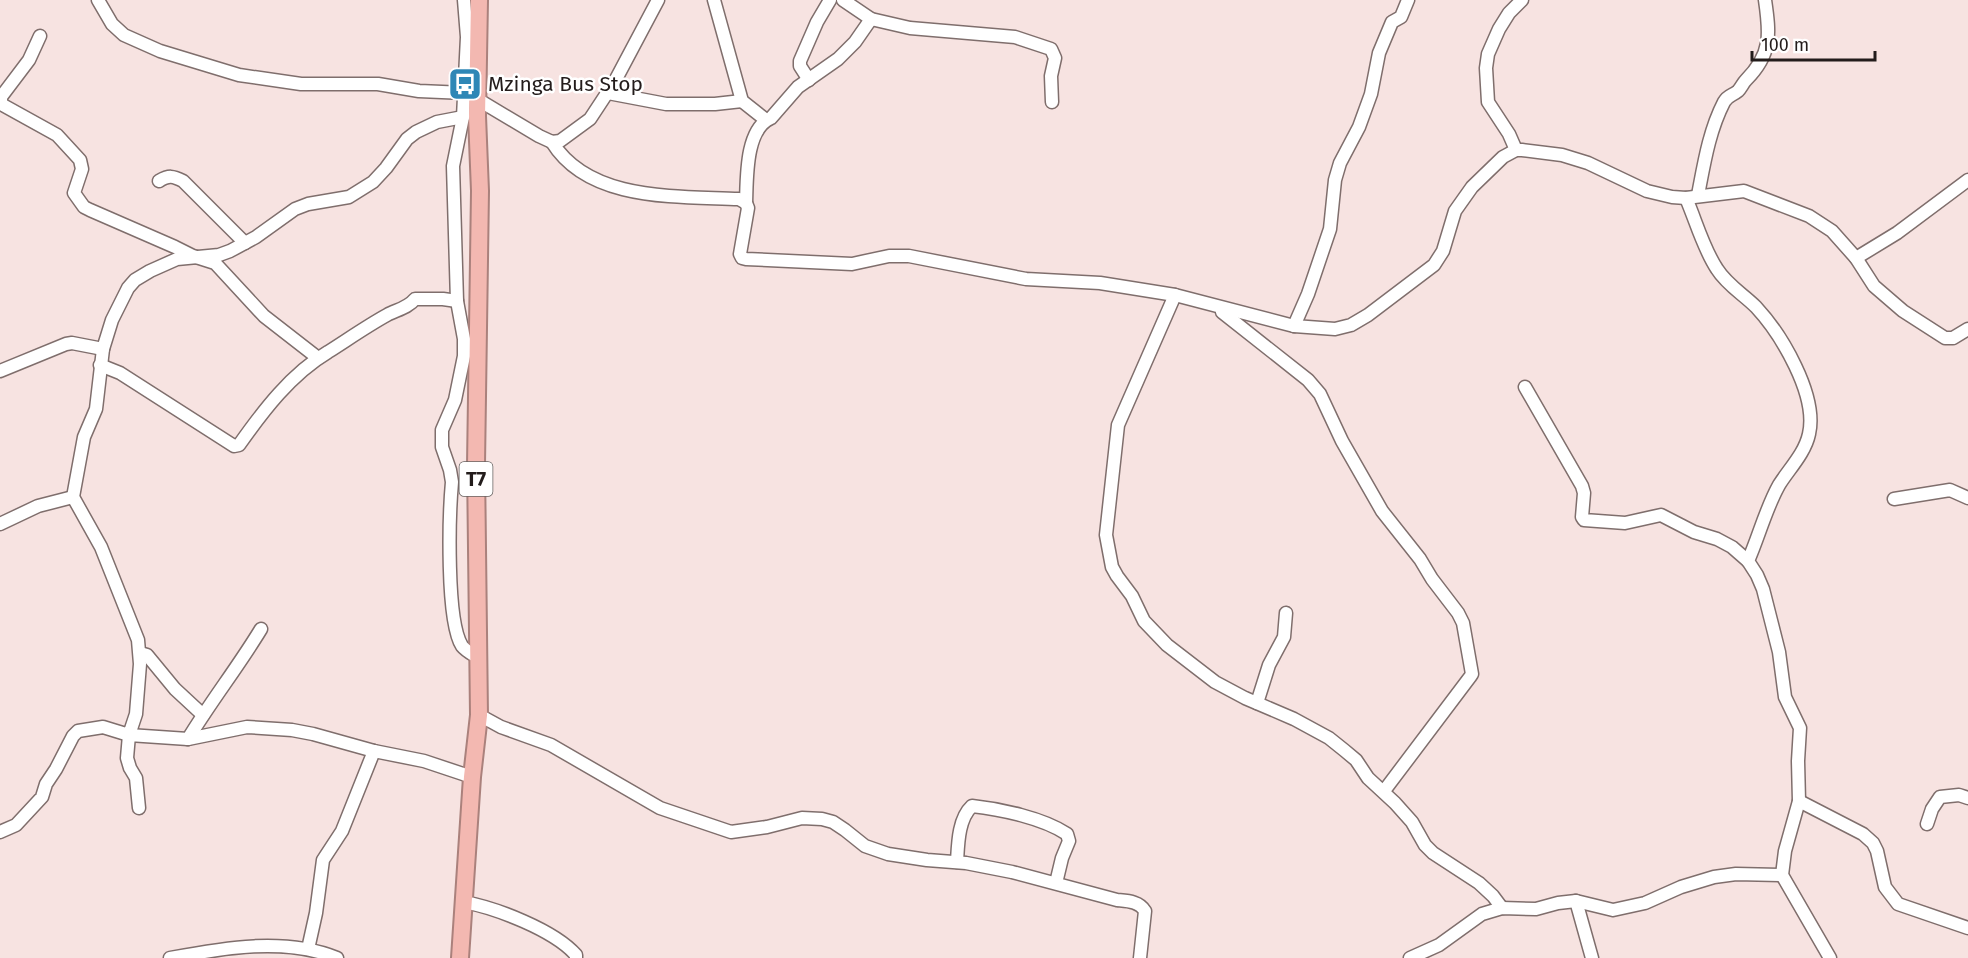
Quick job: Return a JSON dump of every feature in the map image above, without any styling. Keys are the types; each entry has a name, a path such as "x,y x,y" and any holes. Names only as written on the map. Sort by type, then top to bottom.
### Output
{"highway":[{"name":"T7","path":"460,958 472,777 479,715 477,281 480,191 471,96 479,0"}],"street":[{"path":"98,0 112,24 124,35 160,51 239,75 301,84 378,84 471,96 552,142 560,141 590,119 608,93 658,0"},
{"path":"464,0 471,96 453,166 457,301 464,339 464,356 455,400 442,430 442,447 452,482 451,589 454,618 461,645 477,657"},
{"path":"714,0 742,101 766,120"},
{"path":"809,80 800,62 817,22 830,0"},
{"path":"843,0 871,19 910,28 1015,37 1051,49 1055,57 1051,76 1052,102"},
{"path":"1294,326 1308,294 1330,229 1335,180 1340,163 1359,128 1371,94 1378,53 1392,22 1401,17 1408,0"},
{"path":"1516,150 1509,134 1488,102 1486,68 1488,54 1499,28 1522,0"},
{"path":"1748,561 1778,486 1804,447 1809,435 1808,405 1797,368 1789,353 1757,308 1725,281 1715,267 1692,196 1723,105 1729,95 1737,91 1755,72 1768,46 1765,0"},
{"path":"871,19 855,42 838,59 798,87 771,118 766,120 755,135 748,155 746,203 748,208 740,254 742,258 852,264 889,256 909,256 1026,279 1100,283 1175,295 1294,326 1335,329 1351,325 1368,315 1434,265 1443,251 1455,211 1472,187 1491,167 1516,150 1562,155 1611,172 1647,191 1672,197 1744,191 1809,216 1832,231 1856,258 1874,286 1903,311 1945,338 1953,338 1968,329"},
{"path":"40,36 29,60 1,96 1,104 61,138 80,160 82,169 74,193 84,207 194,256 215,263 264,316 318,358"},
{"path":"608,93 666,104 715,104 742,101"},
{"path":"139,808 136,778 127,758 129,735 136,714 140,653 135,630 101,547 73,497 84,436 96,409 100,365 112,320 128,288 135,280 177,259 219,255 256,237 295,209 308,204 349,197 366,188 386,168 406,139 416,132 437,122 464,117"},
{"path":"552,142 558,152 578,170 622,190 663,196 739,200 746,203"},
{"path":"159,181 166,176 172,176 183,181 245,243"},
{"path":"1856,258 1897,233 1968,180"},
{"path":"1175,295 1118,425 1106,536 1109,555 1117,576 1132,596 1144,621 1167,645 1215,682 1329,738 1356,759 1368,778 1384,791 1412,822 1425,845 1433,853 1479,883 1502,908"},
{"path":"100,365 120,373 234,446 239,445 269,404 318,358 387,315 411,304 415,299 457,301"},
{"path":"1216,307 1316,387 1342,441 1382,511 1420,559 1463,623 1472,674 1384,791"},
{"path":"0,371 66,344 103,349"},
{"path":"1525,387 1582,486 1584,493 1582,518 1584,520 1625,523 1661,515 1694,532 1717,539 1732,547 1748,561 1757,575 1763,589 1779,652 1785,698 1800,728 1799,801 1782,864 1782,875 1830,958"},
{"path":"1894,500 1950,490 1968,498"},
{"path":"0,524 38,506 73,497"},
{"path":"1257,703 1269,665 1284,637 1286,613"},
{"path":"188,739 261,629"},
{"path":"140,653 147,655 175,689 203,715"},
{"path":"479,715 501,727 551,745 660,808 731,832 767,827 802,818 822,819 833,822 873,849 898,855 1012,872 1117,900 1130,901 1143,907 1145,911 1140,958"},
{"path":"0,832 16,825 42,797 46,784 73,736 78,731 103,727 129,735 188,739 247,727 292,730 424,761 472,777"},
{"path":"308,950 323,860 342,831 374,751"},
{"path":"1927,824 1940,797 1959,795 1968,798"},
{"path":"1799,801 1863,834 1873,843 1885,887 1898,904 1968,928"},
{"path":"957,862 960,833 968,809 972,806 996,809 1046,823 1067,834 1070,841 1062,858 1056,883"},
{"path":"1410,958 1439,945 1482,914 1502,908 1536,909 1576,901 1613,909 1645,903 1681,886 1714,877 1736,874 1782,875"},
{"path":"1576,901 1592,958"},
{"path":"464,902 524,921 564,943 576,955 576,958"},
{"path":"170,958 207,951 267,947 295,947 337,958"}],"place":[{"name":"Mzinga Bus Stop","path":"465,84"}]}
